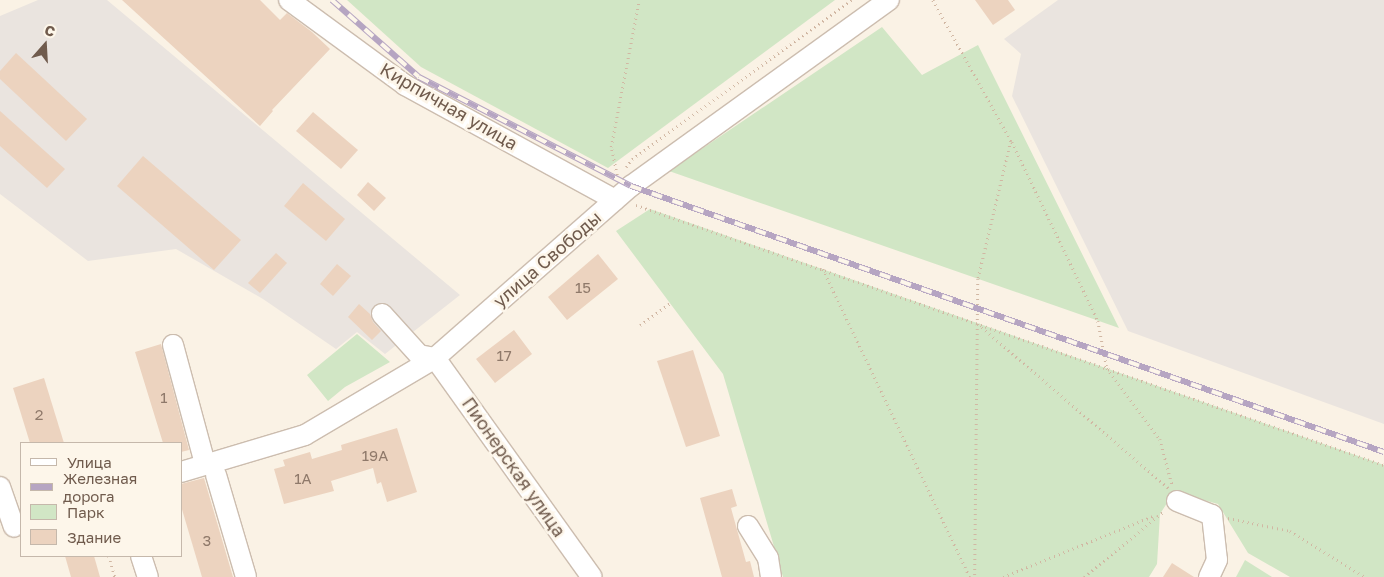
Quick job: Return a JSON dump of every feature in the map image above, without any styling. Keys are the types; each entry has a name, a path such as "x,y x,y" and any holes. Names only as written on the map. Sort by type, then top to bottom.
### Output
{"street":[{"name":"Кирпичная улица","path":"289,0 405,85 615,200"},
{"name":"улица Свободы","path":"182,472 211,469 305,435 436,358 630,186 889,0"},
{"path":"382,314 419,355 436,358"},
{"path":"173,345 246,577"},
{"name":"Пионерская улица","path":"436,358 592,577"},
{"path":"0,486 12,527"},
{"path":"1177,501 1212,515 1217,560 1209,577"},
{"path":"748,526 768,558 771,577"},
{"path":"141,557 148,577"}],"path":[{"path":"639,0 611,147 618,179 632,159 852,0"},
{"path":"933,0 1011,140 1098,321 1107,368 1160,439 1174,492 976,323"},
{"path":"975,577 976,323 978,279 1011,140"},
{"path":"615,200 650,209 1384,464"},
{"path":"823,269 970,577"},
{"path":"640,325 670,303"},
{"path":"1003,577 1160,514 1084,577"},
{"path":"1212,515 1290,530 1365,577"},
{"path":"109,557 115,577"}],"shaded area":[{"path":"38,0 107,0 460,295 385,354 357,332 336,349 263,299 176,249 88,261 0,194 0,16"},
{"path":"1058,0 1384,0 1384,424 1128,331 1012,96 1021,54 1004,39"}],"green space":[{"path":"347,0 835,0 608,168 421,67"},
{"path":"882,27 922,75 978,45 1119,328 669,171"},
{"path":"650,209 1384,465 1384,577 1290,577 1248,553 1218,504 1174,492 1160,514 1157,564 1149,577 783,577 723,374 616,231"},
{"path":"357,334 390,362 345,387 328,401 307,375"},
{"path":"1245,560 1272,577 1236,577"}],"building":[{"path":"122,0 260,0 280,20 287,13 330,49 272,110 260,126"},
{"path":"975,0 1008,0 1015,10 993,25"},
{"path":"16,53 87,119 66,141 0,79 0,71"},
{"path":"0,111 65,169 47,188 0,146"},
{"path":"313,112 358,150 341,169 296,131"},
{"path":"143,156 241,240 214,270 117,186"},
{"path":"368,182 386,198 374,211 357,195"},
{"path":"303,183 345,219 326,241 284,206"},
{"path":"276,253 287,263 260,293 248,283"},
{"path":"598,254 618,279 567,320 548,297"},
{"path":"337,264 351,276 333,296 320,284"},
{"path":"359,304 370,314 373,322 381,331 372,340 348,317"},
{"path":"514,330 532,354 495,383 476,359"},
{"path":"161,344 189,450 182,452 182,442 163,442 135,352"},
{"path":"693,350 720,436 686,447 657,361"},
{"path":"44,378 64,442 30,442 13,388"},
{"path":"397,428 417,492 387,502 381,482 377,484 373,468 331,481 334,491 284,504 274,469 285,466 283,460 310,452 312,459 342,450 341,445"},
{"path":"204,478 233,577 202,577 182,509 182,484"},
{"path":"732,489 737,506 731,508 746,562 750,561 754,577 722,577 700,498"},
{"path":"65,557 94,557 100,577 71,577"},
{"path":"1172,563 1194,577 1163,577"}],"railway":[{"path":"332,0 419,77 631,186 1384,452"}]}
